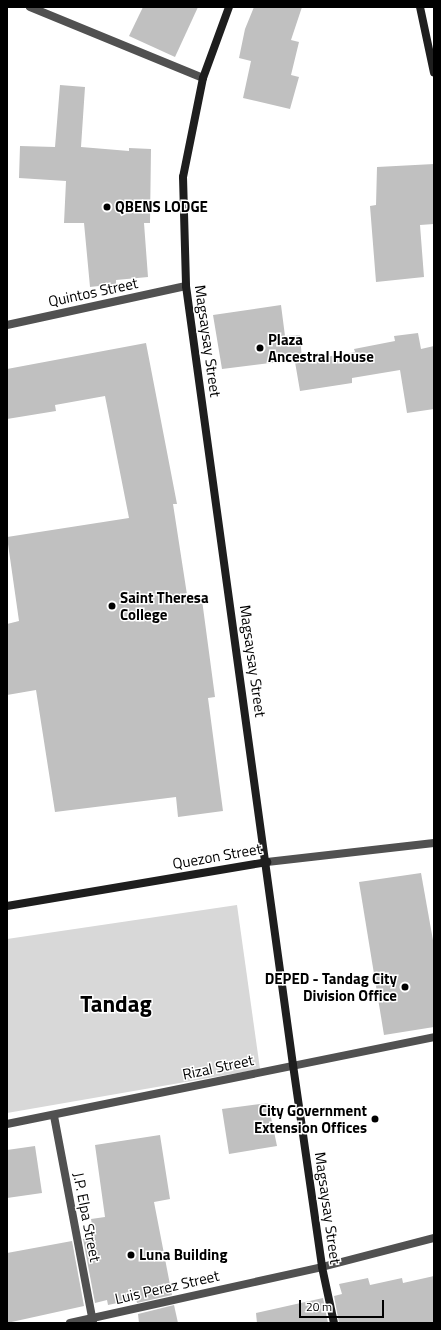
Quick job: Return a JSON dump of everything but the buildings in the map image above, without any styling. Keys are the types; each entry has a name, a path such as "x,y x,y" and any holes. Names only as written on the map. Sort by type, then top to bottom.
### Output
{"main road":[{"name":"Magsaysay Street","path":"229,7 203,78 183,177 186,286 267,862 293,1065 322,1267 334,1323"},
{"path":"420,7 434,72"},
{"name":"Quezon Street","path":"7,906 267,862"}],"street":[{"path":"30,7 203,78"},
{"name":"Quintos Street","path":"7,325 186,286"},
{"name":"Quezon Street","path":"267,862 434,843"},
{"name":"Rizal Street","path":"7,1124 54,1116 293,1065 434,1037"},
{"name":"J.P. Elpa Street","path":"54,1116 93,1320"},
{"name":"Luis Perez Street","path":"70,1323 93,1320 322,1267 434,1238"}],"shaded area":[{"path":"237,905 260,1069 7,1113 7,939"}],"place":[{"name":"QBENS LODGE","path":"107,207"},
{"name":"Plaza Ancestral House","path":"260,348"},
{"name":"Saint Theresa College","path":"112,606"},
{"name":"DEPED - Tandag City Division Office","path":"405,987"},
{"name":"City Government Extension Offices","path":"375,1119"},
{"name":"Luna Building","path":"131,1255"}],"district":[{"name":"Tandag","path":"116,1004"}]}
